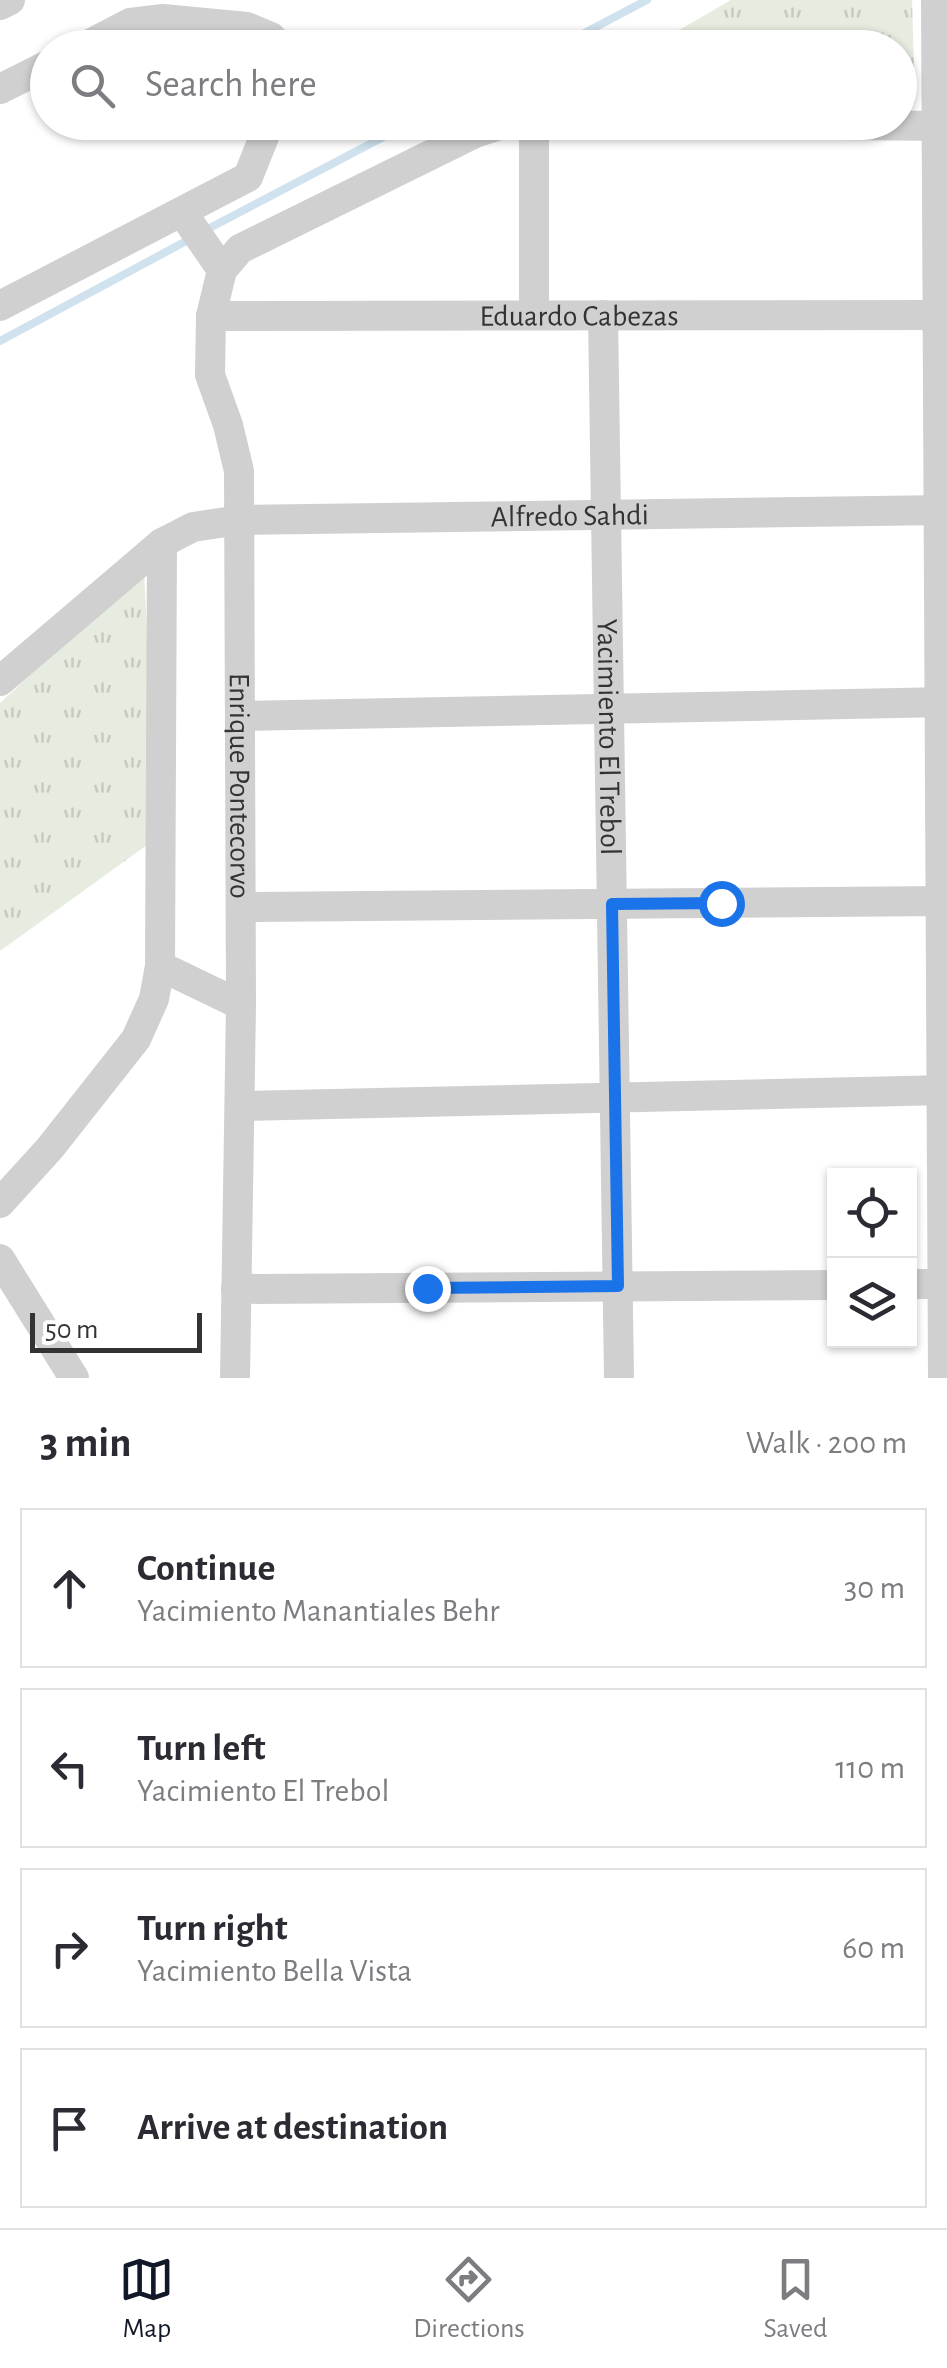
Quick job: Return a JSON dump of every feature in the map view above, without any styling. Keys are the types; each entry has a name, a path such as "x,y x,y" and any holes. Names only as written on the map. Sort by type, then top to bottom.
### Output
{"street":[{"path":"0,5 10,0"},
{"path":"936,0 942,126 942,1378"},
{"path":"117,30 162,10 254,30"},
{"path":"0,89 30,74"},
{"path":"917,126 942,126"},
{"path":"0,306 248,177 263,140"},
{"path":"182,212 222,270 240,249 462,140"},
{"path":"521,140 534,315"},
{"name":"Enrique Pontecorvo","path":"222,270 211,316 210,374 240,471 241,1005 235,1378"},
{"name":"Yacimiento El Trebol","path":"603,315 619,1378"},
{"name":"Eduardo Cabezas","path":"211,316 942,316"},
{"name":"Alfredo Sahdi","path":"0,681 162,543 194,527 240,520 942,510"},
{"path":"0,1203 50,1148 136,1038 154,999 160,966 162,543"},
{"path":"240,716 943,702"},
{"path":"240,907 944,901"},
{"path":"160,966 241,1005"},
{"path":"240,1106 944,1090"},
{"path":"0,1258 74,1378"},
{"path":"917,1284 944,1284"},
{"path":"236,1289 827,1285"}],"green space":[{"path":"731,0 912,0 913,30 679,30"},
{"path":"144,570 148,652 147,845 0,951 0,703"}],"waterway":[{"path":"590,30 647,0"},
{"path":"202,232 378,140"},
{"path":"0,341 190,239"}],"route":[{"path":"427,1288 618,1286 612,904 721,903"}]}
